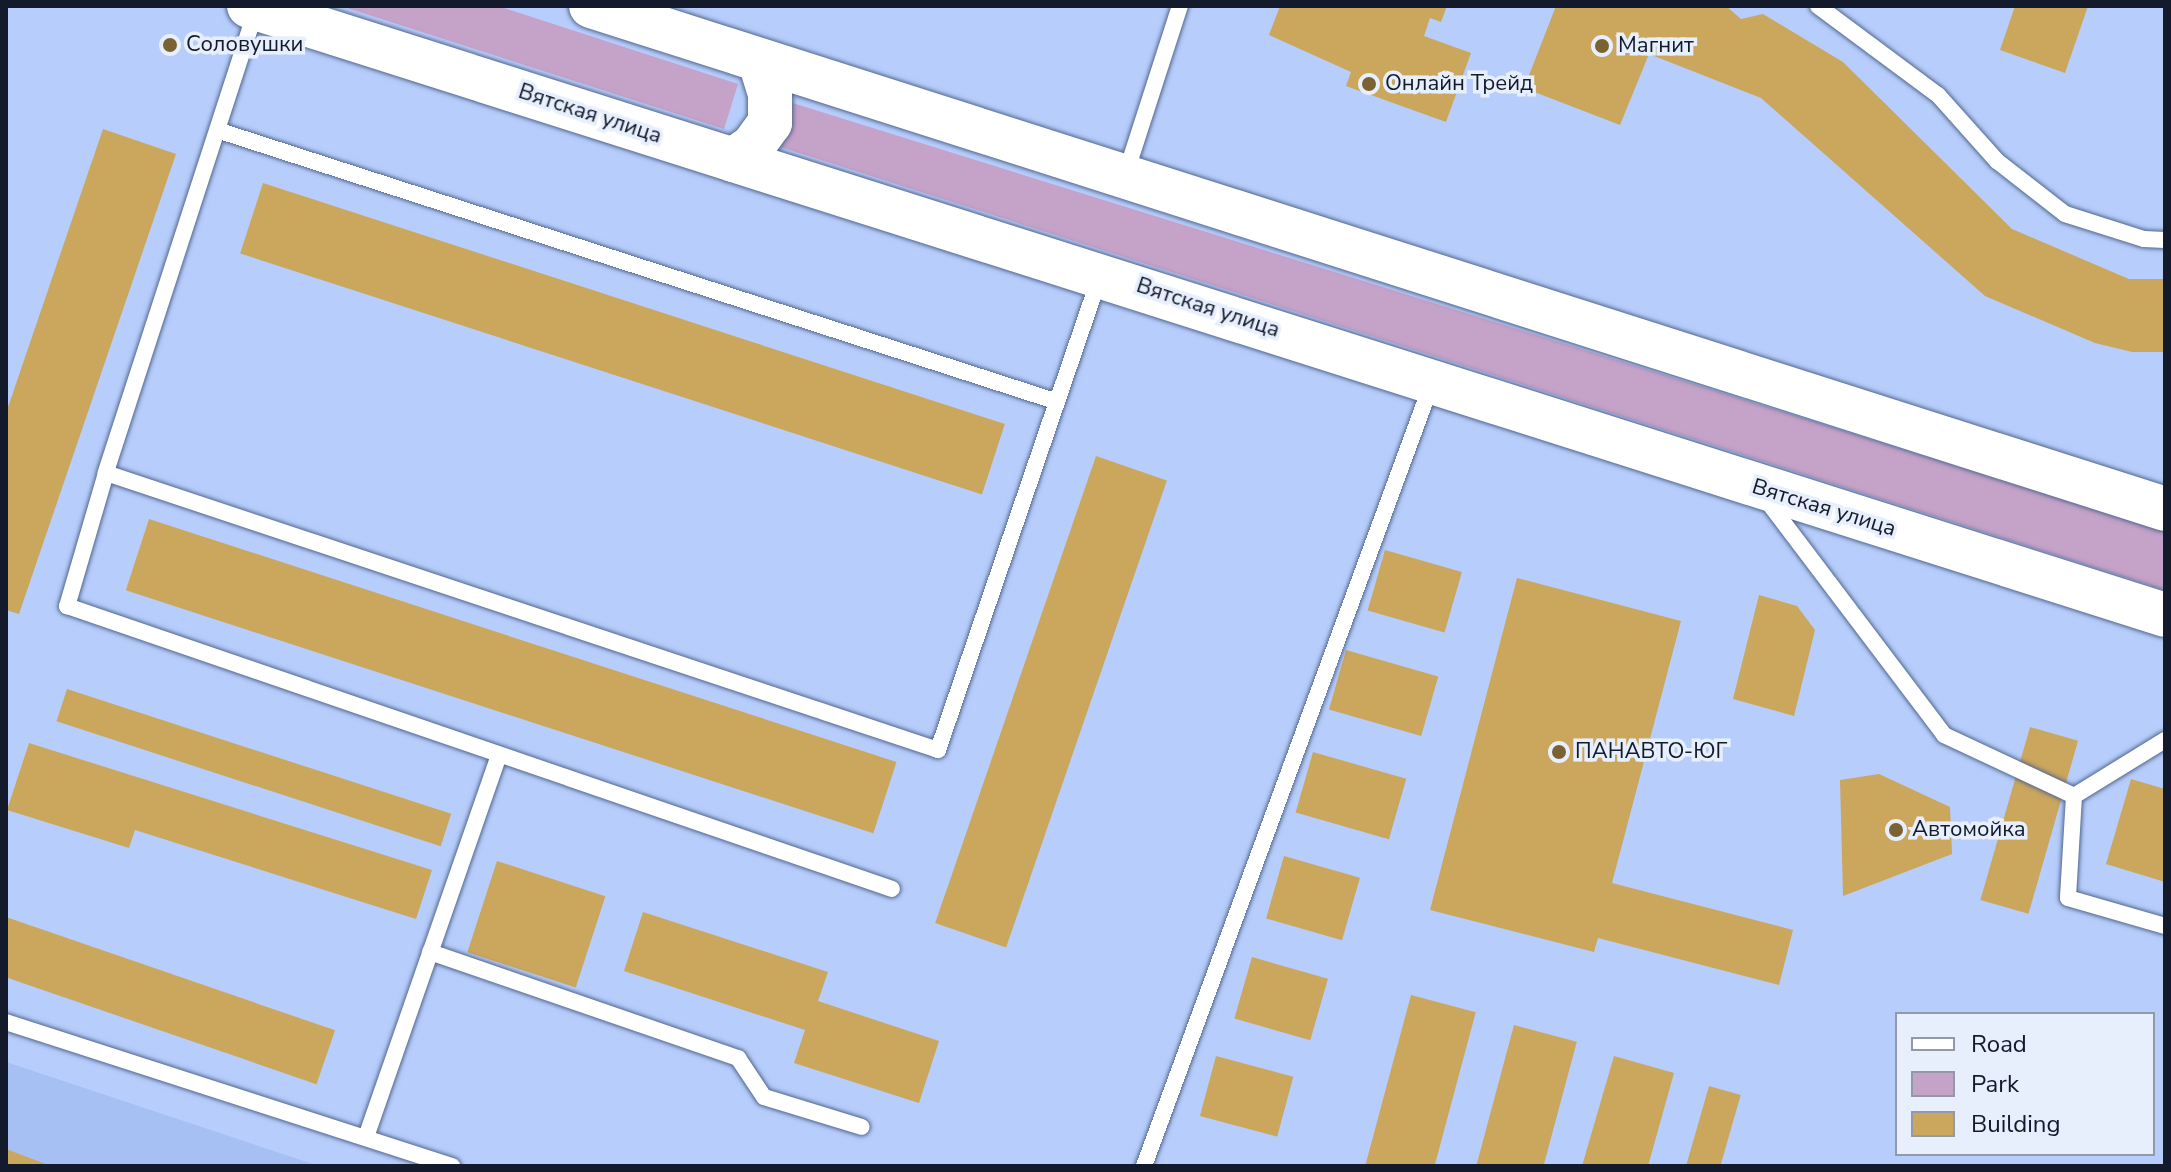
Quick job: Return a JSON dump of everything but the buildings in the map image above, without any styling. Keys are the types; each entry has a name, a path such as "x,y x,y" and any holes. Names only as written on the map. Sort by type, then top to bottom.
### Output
{"main road":[{"path":"591,6 2165,509"},
{"name":"Вятская улица","path":"253,7 733,160 1102,273 1757,487 2165,615"},
{"path":"733,160 753,146 770,123 770,94 760,62"}],"lane":[{"path":"1125,177 1180,6"},
{"path":"1818,6 1938,95 1997,161 2065,214 2144,239 2165,240"},
{"path":"253,7 220,131 106,473 67,606 892,889"},
{"path":"220,131 1055,401"},
{"path":"106,473 938,750 1055,401 1102,273"},
{"path":"1144,1166 1433,382"},
{"path":"1757,487 1944,735 2074,796"},
{"path":"2074,796 2165,740"},
{"path":"366,1137 499,755"},
{"path":"2074,796 2068,898 2165,926"},
{"path":"430,952 738,1058 764,1097 862,1127"},
{"path":"6,1022 452,1166"}],"shaded area":[{"path":"6,1062 319,1166 6,1166"}],"green space":[{"path":"341,6 498,6 738,84 724,129"},
{"path":"783,100 2165,531 2165,590 771,144"}],"place":[{"name":"Соловушки","path":"170,45"},
{"name":"Магнит","path":"1602,46"},
{"name":"Онлайн Трейд","path":"1369,84"},
{"name":"ПАНАВТО-ЮГ","path":"1559,752"},
{"name":"Автомойка","path":"1896,830"}]}
